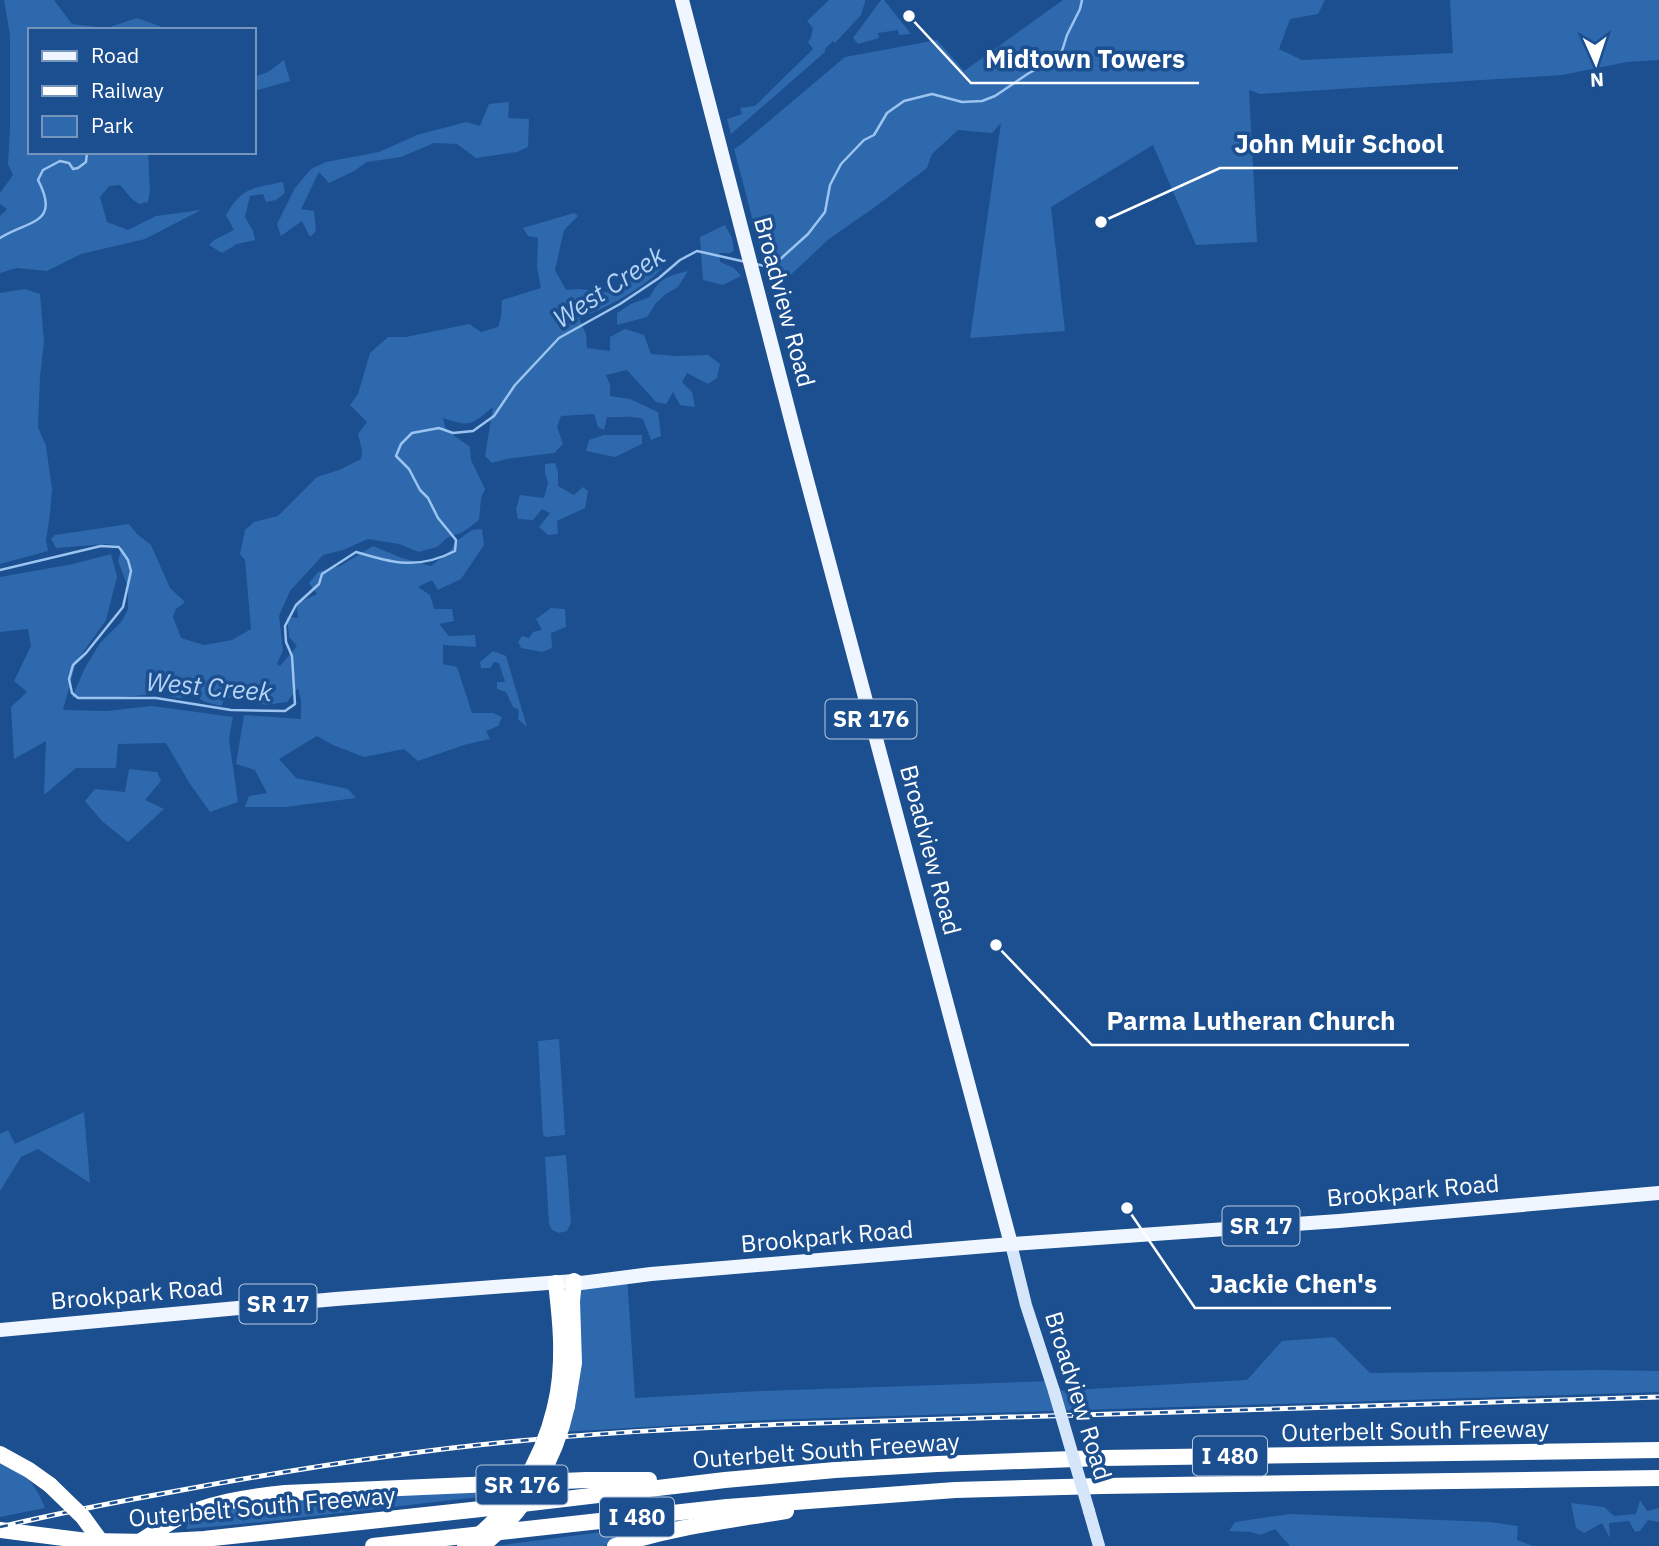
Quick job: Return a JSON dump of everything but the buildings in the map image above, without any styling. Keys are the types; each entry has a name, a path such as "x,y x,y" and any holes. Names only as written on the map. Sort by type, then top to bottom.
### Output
{"highway":[{"name":"SR 176","path":"465,1546 505,1509 526,1479 561,1407 574,1363 574,1281"},
{"name":"SR 176","path":"482,1546 508,1522 539,1480 556,1445 561,1407 561,1364 556,1283"},
{"name":"Outerbelt South Freeway","path":"0,1530 97,1541 204,1539 481,1510 725,1480 937,1464 1102,1458 1659,1450"},
{"path":"0,1454 50,1485 83,1517 104,1546"},
{"name":"Outerbelt South Freeway","path":"373,1546 727,1507 955,1490 1659,1478"},
{"path":"133,1546 174,1520 198,1509 256,1496 586,1480 725,1480"},
{"path":"615,1546 699,1524 902,1493"}],"main road":[{"name":"Broadview Road","path":"682,0 1026,1305 1099,1546"},
{"name":"Brookpark Road","path":"0,1330 336,1298 574,1281 581,1283 651,1274 1659,1193"}],"green space":[{"path":"4,0 54,0 72,24 107,28 28,28 28,154 148,154 148,202 139,204 120,185 109,186 100,197 107,222 128,230 156,216 201,210 145,239 81,254 47,271 17,268 0,273 0,216 7,209 0,204 0,193 13,175 8,164 10,35"},
{"path":"829,0 865,2 861,15 835,43 833,41 825,52 731,134 727,119 742,114 740,108 755,106 813,49 808,42 813,28 807,21"},
{"path":"881,0 884,0 911,34 899,35 898,30 878,33 879,38 858,44 853,38"},
{"path":"1063,0 1325,0 1318,14 1290,19 1279,49 1302,60 1453,53 1450,0 1659,0 1659,60 1627,62 1562,75 1260,94 1249,90 1257,242 1196,245 1153,145 1051,207 1065,331 970,338 1001,123 992,133 958,130 932,154 927,168 829,239 782,283 782,269 766,270 734,149 845,57 937,40 964,71"},
{"path":"137,18 162,28 107,28"},
{"path":"284,60 290,81 256,90 256,76 268,72"},
{"path":"509,102 508,118 529,119 528,147 517,152 476,158 457,144 434,143 401,157 367,162 329,183 319,172 301,209 314,211 316,231 310,237 302,221 281,236 277,224 295,188 311,169 326,162 379,152 417,135 466,122 480,126 489,104"},
{"path":"283,182 285,193 276,200 266,202 263,194 250,196 245,217 255,240 237,244 222,253 209,245 234,230 226,215 237,199 249,190"},
{"path":"574,213 578,216 564,230 555,270 566,290 610,293 638,277 644,264 654,262 662,268 633,291 579,319 586,334 587,348 610,351 610,337 625,329 644,335 651,354 708,355 720,364 717,378 708,384 687,373 682,382 692,392 695,407 680,405 673,392 666,404 656,402 627,370 606,375 610,396 630,399 658,412 661,436 651,440 643,419 607,417 604,430 598,427 594,414 561,416 557,427 563,444 554,453 492,463 485,456 493,407 470,423 443,418 446,430 470,447 471,460 485,489 481,498 479,520 463,532 447,538 437,547 419,552 399,544 368,539 323,555 290,591 279,616 283,651 277,664 280,666 297,646 289,637 287,617 298,618 296,604 317,594 309,583 318,572 340,566 373,546 431,566 451,550 455,542 472,530 482,529 484,545 461,579 438,590 432,580 418,587 430,595 434,609 452,609 454,621 439,624 449,636 475,635 476,647 443,645 443,664 457,667 472,713 493,713 502,717 498,726 486,731 490,739 418,761 404,749 364,757 317,736 279,759 296,778 348,789 356,798 285,807 245,807 249,796 267,793 255,770 236,764 244,715 301,719 298,688 287,702 266,705 226,697 221,706 205,702 193,694 181,698 171,697 166,686 156,683 145,695 93,699 72,697 100,643 122,621 128,609 128,587 118,561 122,546 106,544 56,548 51,539 55,535 129,524 151,545 170,588 185,602 176,609 173,617 181,638 204,645 232,640 251,629 245,560 240,554 245,530 254,522 278,516 317,477 361,459 358,434 367,422 350,405 358,394 370,353 388,337 406,337 469,324 481,332 498,327 502,300 541,288 537,267 538,238 528,236 523,228"},
{"path":"725,225 732,238 734,251 719,253 720,262 734,268 741,276 723,285 703,280 700,237"},
{"path":"688,271 678,287 656,303 647,317 617,325 617,313 650,297 665,279"},
{"path":"25,289 40,294 44,342 38,427 46,446 52,489 46,540 48,551 0,564 0,293"},
{"path":"604,435 642,435 642,444 615,457 586,451 589,440"},
{"path":"555,463 558,486 574,495 583,487 588,491 585,508 557,521 558,534 548,535 539,527 550,513 542,509 533,520 518,519 516,509 520,495 544,498 548,483 545,464"},
{"path":"111,554 117,577 106,620 76,662 63,710 107,711 152,706 233,717 229,739 238,802 210,812 166,743 118,744 116,768 76,768 44,795 46,741 14,759 11,707 27,692 14,681 31,646 28,629 0,632 0,577"},
{"path":"551,608 565,609 566,627 551,633 552,648 542,652 521,648 518,642 522,636 529,638 533,632 542,630 536,619"},
{"path":"493,651 506,656 527,727 518,719 519,710 513,707 506,692 497,689 497,682 505,682 499,663 494,662 490,668 481,668 480,662"},
{"path":"129,769 157,772 161,781 145,800 164,809 128,842 102,821 85,801 95,789 125,792"},
{"path":"559,1039 565,1135 546,1137 543,1135 538,1041"},
{"path":"84,1112 90,1183 38,1149 21,1157 0,1191 0,1134 8,1130 15,1144"},
{"path":"566,1155 571,1223 567,1231 559,1233 552,1230 549,1224 545,1157"},
{"path":"627,1276 635,1398 1051,1381 1054,1391 1247,1380 1282,1341 1334,1337 1370,1373 1659,1371 1659,1392 763,1420 561,1432 574,1281"},
{"path":"0,1463 28,1480 45,1508 0,1517"},
{"path":"499,1489 502,1492 487,1496 187,1529 188,1522 207,1513 251,1502"},
{"path":"1640,1500 1647,1511 1659,1508 1659,1522 1648,1520 1640,1531 1635,1532 1629,1521 1609,1523 1610,1538 1602,1523 1584,1533 1576,1528 1571,1503 1604,1507 1614,1516 1636,1514"},
{"path":"1290,1514 1490,1522 1518,1526 1517,1540 1533,1546 1290,1546 1275,1529 1260,1535 1229,1531 1235,1522"},
{"path":"656,1525 657,1530 603,1546 494,1546"}],"waterway":[{"name":"West Creek","path":"756,264 768,267 777,262 808,234 825,212 830,185 841,164 864,140 874,135 887,113 904,101 932,94 962,102 982,101 995,96 1029,73 1055,60 1062,51 1082,0"},
{"path":"0,238 31,223 44,213 46,205 38,180 43,170 60,161 69,163 73,169 78,168 86,162 87,154"},
{"name":"West Creek","path":"0,570 101,546 119,547 128,560 131,571 123,607 73,665 69,679 72,693 78,698 156,698 231,710 285,711 295,704 292,656 286,642 285,626 296,605 319,584 322,574 356,552 394,562 417,563 455,551 456,540 438,518 409,469 396,456 401,444 412,433 439,428 453,433 473,431 494,416 515,385 559,338 620,304 680,260 697,251 746,262"}],"railway":[{"path":"0,1527 145,1497 342,1463 474,1445 586,1435 788,1424 1659,1397"}],"place":[{"name":"Midtown Towers","path":"909,16"},
{"name":"John Muir School","path":"1101,222"},
{"name":"Parma Lutheran Church","path":"996,945"},
{"name":"Jackie Chen's","path":"1127,1208"}]}
